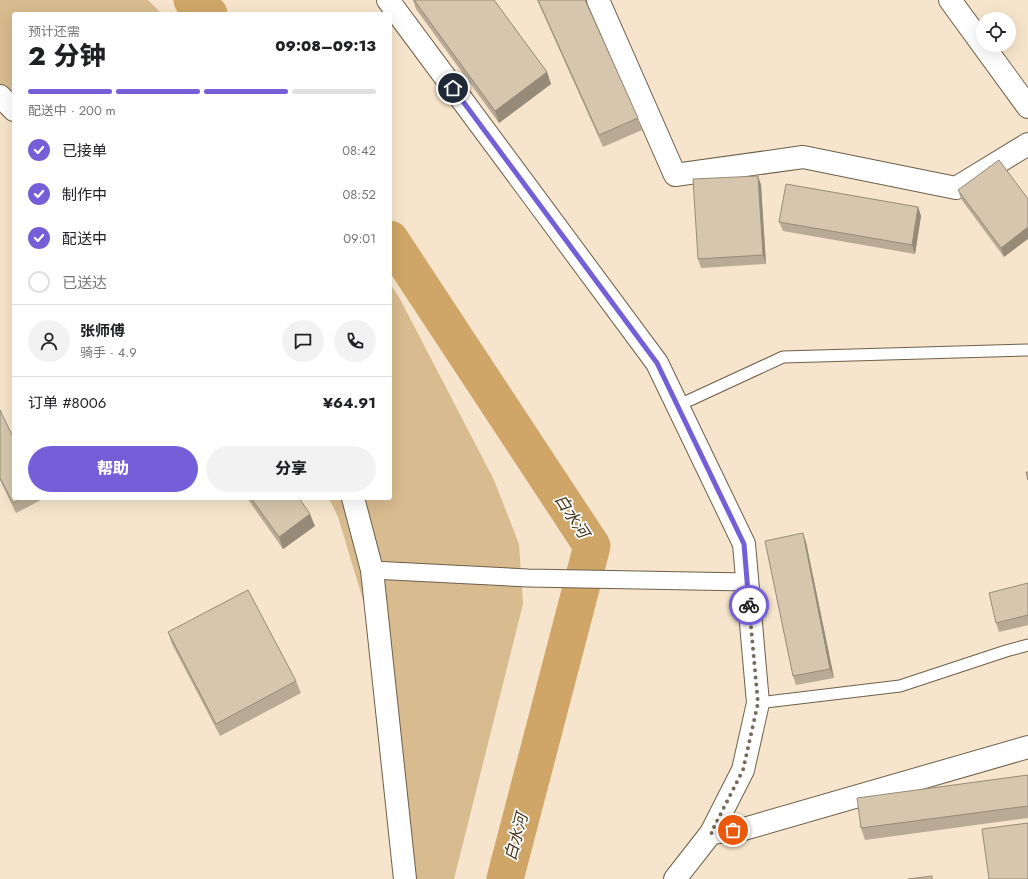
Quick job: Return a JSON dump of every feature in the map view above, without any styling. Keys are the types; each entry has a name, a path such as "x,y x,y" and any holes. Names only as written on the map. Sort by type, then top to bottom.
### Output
{"main road":[{"path":"388,0 657,363 744,544 758,703 743,770 711,833 675,879"},
{"path":"598,0 675,175 803,157 956,188 1028,144"},
{"path":"950,0 1028,107"},
{"path":"0,96 12,108"},
{"path":"354,500 372,570 405,879"},
{"path":"711,833 744,829 1028,747"}],"street":[{"path":"372,570 528,578 747,582"}],"lane":[{"path":"678,406 783,357 1028,350"},
{"path":"758,703 900,686 1028,645"}],"shaded area":[{"path":"0,0 148,0 160,12 12,12 12,103 0,91"},
{"path":"392,287 399,297 494,480 519,544 523,604 454,879 400,879 376,643 338,517 330,500 392,500"}],"building":[{"path":"414,0 494,0 547,72 495,111"},
{"path":"538,0 585,0 638,118 599,135"},
{"path":"999,160 1028,199 1028,227 1001,248 958,190"},
{"path":"758,176 763,255 698,259 693,179"},
{"path":"786,184 918,207 912,245 779,222"},
{"path":"0,410 12,435 12,500 20,500 13,503 0,478"},
{"path":"252,500 300,500 310,514 279,537"},
{"path":"803,533 830,669 793,676 765,541"},
{"path":"1028,583 1028,615 996,623 989,593"},
{"path":"248,590 296,681 216,724 168,632"},
{"path":"1028,775 1028,806 861,828 857,798"},
{"path":"1028,823 1028,879 989,879 982,829"},
{"path":"932,876 932,879 908,879"}],"waterway":[{"name":"白水河","path":"192,0 207,12"},
{"name":"白水河","path":"392,242 592,546 505,879"}],"way so far":[{"path":"733,830 711,833 743,770 758,703 749,605"}],"route":[{"path":"453,88 657,363 744,544 749,605"}]}
